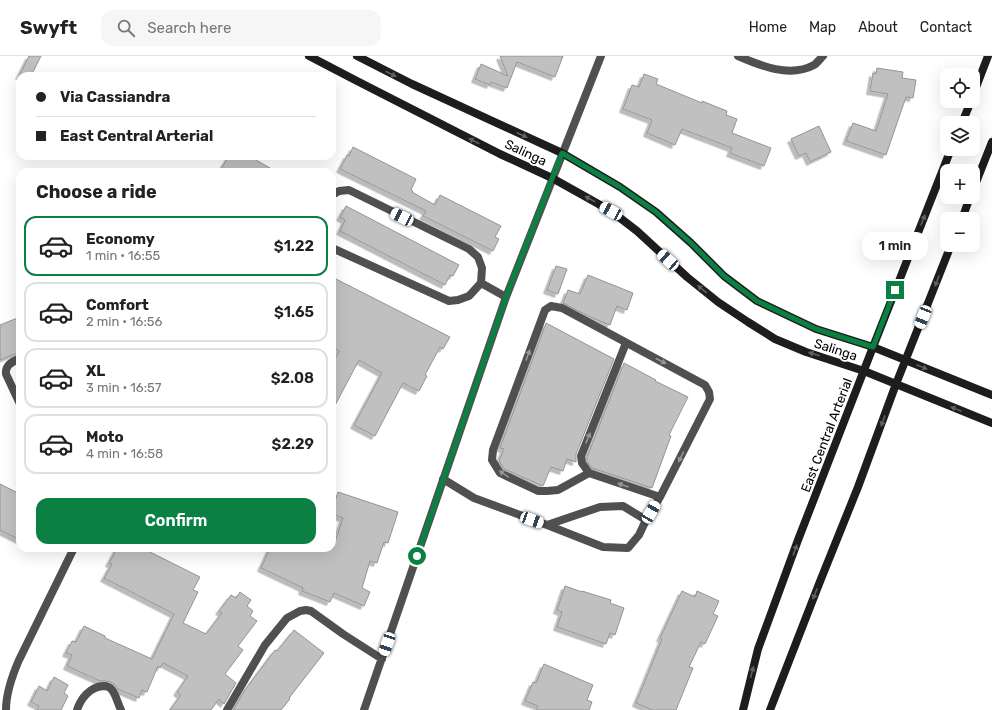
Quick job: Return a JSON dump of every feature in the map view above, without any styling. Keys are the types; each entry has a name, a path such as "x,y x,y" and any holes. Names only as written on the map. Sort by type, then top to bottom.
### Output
{"street":[{"name":"Salinga","path":"310,56 500,154 552,178 611,211 637,231 687,277 718,302 775,339 806,352 864,371 992,423"},
{"name":"Salinga","path":"356,56 412,84 562,153 620,187 656,212 691,243 724,276 757,301 816,329 873,347 992,394"},
{"path":"364,710 506,297 601,56"},
{"path":"738,56 781,70 800,70 815,64 823,56"},
{"path":"980,77 988,56"},
{"path":"980,172 992,142"},
{"name":"East Central Arterial","path":"743,710 758,649 798,540 949,156"},
{"path":"336,193 349,190 469,249 478,257 482,268 480,282 469,296 458,300 449,301 336,250"},
{"path":"770,710 948,252"},
{"path":"480,282 506,297"},
{"path":"443,479 474,498 603,547 628,548 639,535 646,520 660,498 710,399 709,392 705,385 562,308 551,306 545,310 493,450 492,460 500,473 538,491 558,490 589,473"},
{"path":"626,343 581,456 582,463 589,473 660,498"},
{"path":"16,360 10,363 6,370 6,374 16,395"},
{"path":"547,525 600,507 623,506 646,520"},
{"path":"6,710 6,700 19,660 72,552"},
{"path":"227,710 265,645 287,618 300,611 311,611 382,659"},
{"path":"77,710 83,697 90,690 101,686 107,686 111,689 121,710"}],"building":[{"path":"29,56 41,56 33,72 21,72"},
{"path":"500,56 563,56 555,77 517,62 507,88 491,82 490,85 475,79 481,64 508,76"},
{"path":"877,68 903,72 902,78 916,80 913,98 906,97 886,155 846,141 853,123 876,131 888,94 870,91 873,73 876,74"},
{"path":"644,74 658,79 656,84 702,103 702,101 727,111 726,115 737,119 732,133 771,148 764,166 730,153 732,148 682,129 675,145 647,133 652,120 623,109 632,85 639,87"},
{"path":"819,126 831,152 810,162 806,153 799,156 791,139"},
{"path":"353,147 416,179 411,190 413,191 412,192 435,205 440,195 501,226 495,237 499,239 493,251 423,216 426,211 340,169"},
{"path":"226,160 256,160 270,168 222,168"},
{"path":"346,206 459,265 453,276 450,275 445,285 340,231 345,220 340,217"},
{"path":"556,266 567,269 558,294 547,290"},
{"path":"588,275 633,293 627,310 617,306 610,325 590,317 563,303 568,290 580,294"},
{"path":"336,279 450,337 443,349 440,347 425,375 427,376 419,391 403,383 375,436 354,425 382,373 359,360 336,403 336,357 339,351 336,349"},
{"path":"16,319 16,354 0,360 0,325"},
{"path":"546,323 614,359 576,454 576,462 567,459 563,471 551,467 543,486 504,469 499,461 504,449 500,448"},
{"path":"624,363 656,380 655,381 688,397 669,435 671,436 652,488 592,468 587,461 587,457"},
{"path":"0,484 16,492 16,538 0,530"},
{"path":"338,492 398,512 388,543 384,542 377,563 370,561 362,588 370,592 364,606 334,593 330,602 302,591 303,588 261,568 268,552 336,552 336,539 343,518 336,515 336,498"},
{"path":"115,552 150,552 200,577 193,590 198,592 183,623 206,634 222,613 219,611 231,595 236,598 240,592 251,600 247,606 253,611 250,616 257,621 238,646 243,650 225,674 236,683 224,704 219,699 211,710 170,710 181,695 177,692 188,676 163,663 160,668 158,666 147,692 142,690 139,698 118,689 111,682 100,681 67,666 72,655 66,653 72,641 76,642 84,626 105,636 105,638 152,659 174,614 104,578 112,564 109,563"},
{"path":"565,586 611,600 610,603 624,608 615,635 610,633 606,644 557,627 562,612 557,610"},
{"path":"682,591 695,597 697,591 719,601 713,614 718,616 705,644 701,642 689,667 693,668 676,710 652,710 636,703 662,639 660,638"},
{"path":"294,630 324,653 289,698 290,699 281,710 233,710 245,690 275,650 277,651"},
{"path":"544,664 593,685 587,700 592,702 589,710 536,710 538,706 525,701 533,682 536,683"},
{"path":"54,677 68,685 64,693 68,696 61,710 37,710 39,706 31,702 39,686 47,691"}],"route":[{"path":"417,556 506,297 562,153 620,187 656,212 691,243 724,276 757,301 816,329 873,347 895,290"}]}
